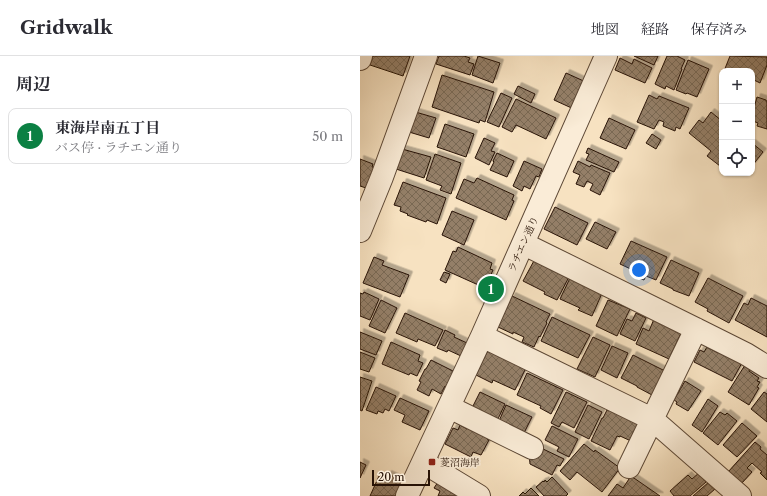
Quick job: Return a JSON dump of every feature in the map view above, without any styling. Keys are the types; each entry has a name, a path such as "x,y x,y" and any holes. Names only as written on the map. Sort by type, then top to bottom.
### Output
{"street":[{"path":"360,230 382,178 426,56"},
{"name":"ラチエン通り","path":"407,496 524,244 606,56"},
{"path":"524,244 746,354 767,367"},
{"path":"629,467 696,329"},
{"path":"482,336 652,419 740,496"},
{"path":"449,407 532,448"},
{"path":"423,462 479,496"}],"building":[{"path":"373,56 410,56 403,76 370,65"},
{"path":"439,56 464,56 470,58 468,62 474,64 470,75 436,64"},
{"path":"478,56 500,63 493,83 472,75"},
{"path":"634,56 658,56 654,65"},
{"path":"667,56 677,56 685,60 674,90 666,86 665,89 655,84"},
{"path":"730,56 767,57 767,65 760,83 755,80 755,68 725,68"},
{"path":"620,58 632,64 634,59 652,68 645,83 615,70"},
{"path":"688,60 709,69 697,97 676,90"},
{"path":"566,73 588,83 576,110 554,100"},
{"path":"442,75 494,92 485,122 480,120 479,123 432,107"},
{"path":"518,86 535,94 531,103 514,94"},
{"path":"501,93 512,98 499,127 487,122"},
{"path":"649,95 657,99 659,96 689,108 680,129 676,127 675,131 663,126 664,122 659,120 654,129 637,122"},
{"path":"757,97 767,101 767,129 757,126 758,123 755,122 755,104"},
{"path":"516,99 556,118 546,139 516,125 512,132 502,127"},
{"path":"412,111 436,118 429,138 409,132"},
{"path":"711,112 719,119 719,165 707,156 711,151 689,133 699,120 703,123"},
{"path":"609,118 635,130 626,149 600,138"},
{"path":"445,124 474,134 466,157 437,147"},
{"path":"652,134 661,140 656,149 646,143"},
{"path":"484,138 495,143 491,151 495,152 489,165 475,158"},
{"path":"755,145 763,152 755,162"},
{"path":"588,148 619,162 614,172 586,160 589,154 586,153"},
{"path":"402,149 431,157 424,178 396,169"},
{"path":"497,153 514,161 507,177 490,170"},
{"path":"435,154 461,163 451,194 440,190 442,186 426,180"},
{"path":"360,159 373,164 372,167 377,168 369,189 360,186"},
{"path":"524,161 542,169 539,177 536,176 530,189 524,186 522,191 513,186"},
{"path":"578,161 590,167 591,165 610,173 600,195 590,190 593,184 587,181 584,187 576,184 580,175 573,172"},
{"path":"477,178 514,195 512,200 514,201 506,220 456,198 464,179 474,183"},
{"path":"403,182 446,198 437,224 427,220 426,222 407,215 408,214 400,211 401,207 394,205"},
{"path":"555,207 588,223 577,245 544,229"},
{"path":"452,211 474,220 464,245 442,235"},
{"path":"595,222 616,232 607,249 586,239"},
{"path":"631,241 667,257 656,280 646,276 644,280 635,277 637,272 620,264"},
{"path":"458,247 492,263 490,269 493,270 485,288 445,270 453,251 456,252"},
{"path":"374,257 384,261 382,265 409,275 400,297 363,283"},
{"path":"536,257 570,275 557,300 523,281"},
{"path":"671,260 699,273 689,296 660,283"},
{"path":"444,272 450,274 446,283 440,280"},
{"path":"571,276 603,291 592,316 578,310 580,308 560,299"},
{"path":"708,278 743,296 729,323 707,311 708,309 695,302"},
{"path":"364,292 379,299 370,320 360,316 360,293 363,294"},
{"path":"512,296 550,314 546,322 547,323 534,347 522,342 524,337 498,327"},
{"path":"751,298 767,306 767,337 735,320 744,303 748,305"},
{"path":"381,300 397,308 385,333 369,326"},
{"path":"608,300 630,309 617,336 596,326"},
{"path":"405,313 443,330 435,346 418,339 417,342 396,333"},
{"path":"636,313 646,318 635,341 620,334 627,319 632,321"},
{"path":"552,317 590,335 578,358 541,341"},
{"path":"654,319 682,331 669,359 636,344 643,328 649,331"},
{"path":"445,330 455,335 454,337 467,343 461,356 448,350 447,352 437,348"},
{"path":"360,332 382,341 376,355 360,349"},
{"path":"593,337 610,345 595,377 577,369"},
{"path":"391,342 420,355 418,361 423,363 417,376 410,373 409,375 382,364"},
{"path":"612,346 628,353 617,378 601,370"},
{"path":"707,347 718,353 720,350 743,361 732,381 694,362 700,350 704,352"},
{"path":"488,350 526,368 515,390 493,380 492,383 476,375"},
{"path":"360,352 375,358 369,372 360,369"},
{"path":"633,355 669,373 652,395 621,378"},
{"path":"431,360 455,372 448,388 445,386 441,394 432,389 429,396 417,390 421,382 419,381"},
{"path":"745,365 750,368 749,371 759,378 757,381 760,382 757,387 759,388 749,405 728,392"},
{"path":"527,373 563,390 551,414 540,408 541,406 517,395"},
{"path":"360,377 372,381 362,411 360,410"},
{"path":"685,381 701,391 688,411 676,404 677,402 674,400"},
{"path":"376,387 396,396 389,411 385,409 383,413 378,411 377,414 366,410"},
{"path":"480,392 505,404 498,419 491,415 489,418 471,410"},
{"path":"566,392 587,402 574,428 562,422 559,427 551,423"},
{"path":"764,392 767,394 767,422 751,409"},
{"path":"400,398 429,411 420,430 402,422 405,415 394,410"},
{"path":"708,399 718,406 702,432 692,425"},
{"path":"506,405 532,417 523,435 499,421"},
{"path":"588,405 602,412 589,439 575,432"},
{"path":"610,409 640,424 631,441 617,436 610,450 591,441 602,418 607,410 609,411"},
{"path":"720,412 725,415 727,413 737,421 718,445 703,433"},
{"path":"742,423 757,436 737,457 723,445"},
{"path":"460,425 467,429 468,425 489,435 487,439 489,440 481,455 473,452 471,457 445,444 453,428 458,430"},
{"path":"552,426 578,439 569,457 557,451 559,447 545,440"},
{"path":"755,442 767,455 767,480 760,473 762,472 752,463 747,468 752,472 742,483 728,472"},
{"path":"584,444 620,468 602,492 577,472 570,480 560,471"},
{"path":"541,448 564,459 560,466 557,465 552,475 530,464 529,453"},
{"path":"360,462 366,465 360,478"},
{"path":"699,473 706,482 690,496 674,496 670,491 688,475 692,479"},
{"path":"388,474 403,481 396,496 370,496 379,476 386,479"},
{"path":"631,476 660,496 608,496 617,484 623,488"},
{"path":"552,477 568,494 566,496 544,496 536,487 545,480 547,482"},
{"path":"438,482 461,496 438,496 440,491 434,488"},
{"path":"709,482 715,489 707,496 693,496"},
{"path":"531,488 539,496 519,496 523,492 525,494"}],"place":[{"name":"東海岸南五丁目","path":"491,289"},
{"name":"菱沼海岸","path":"432,462"}]}
